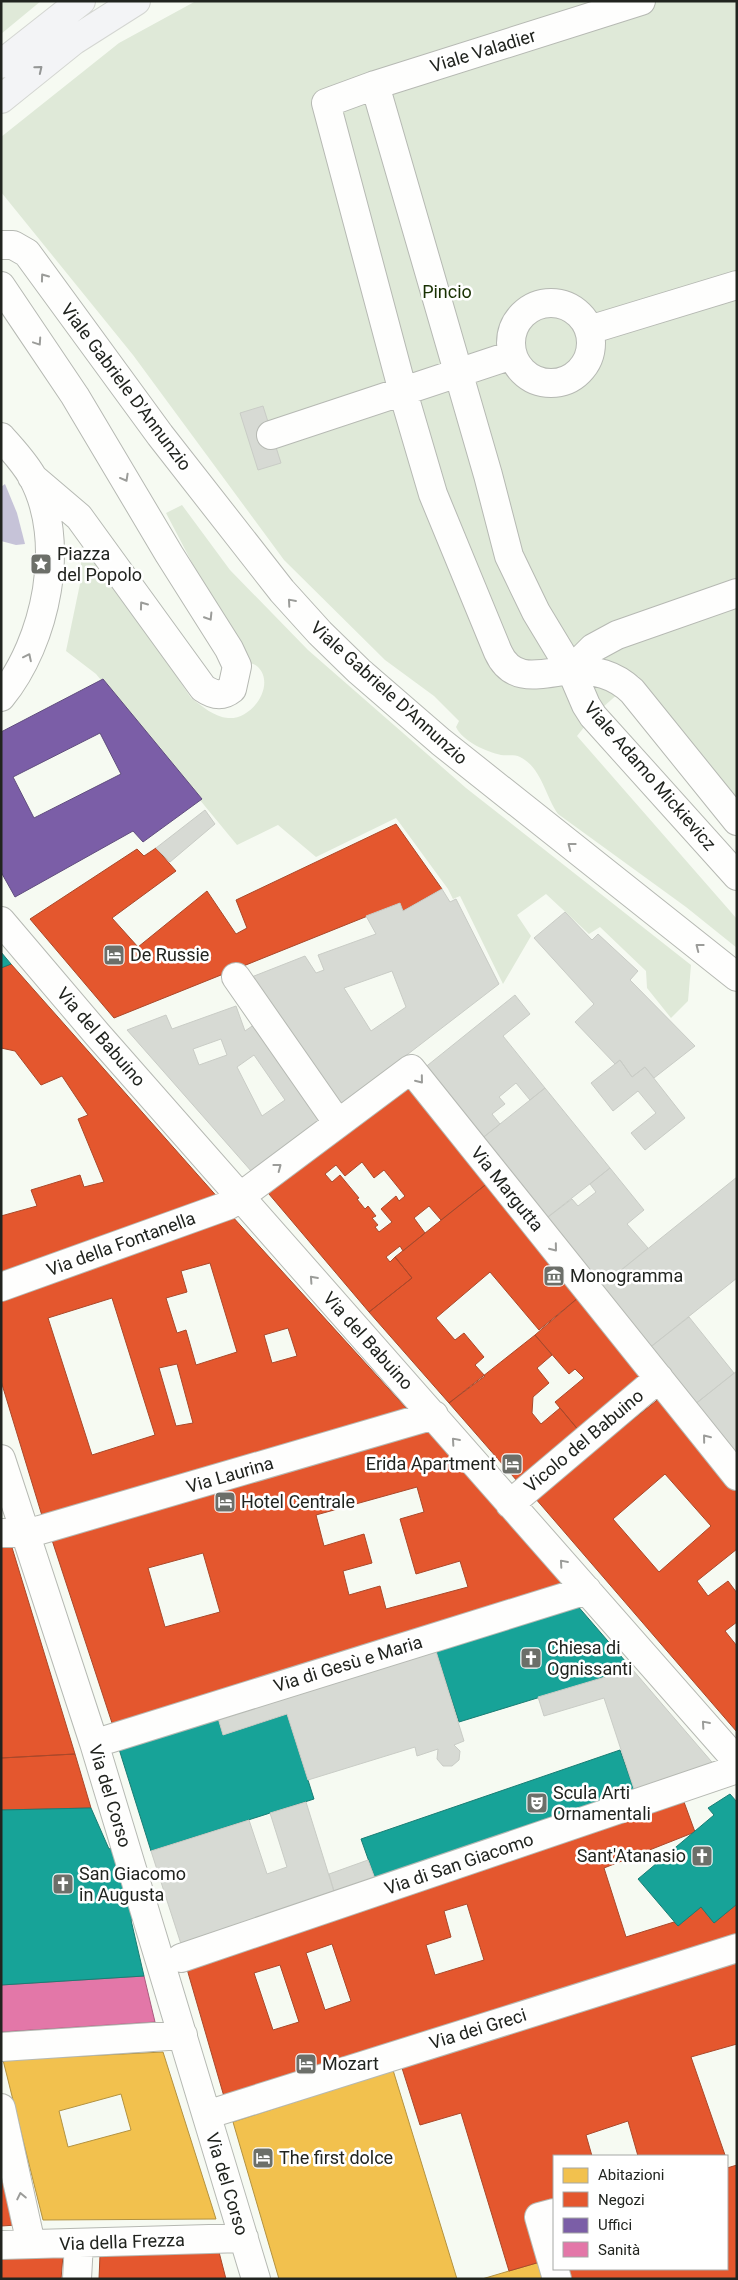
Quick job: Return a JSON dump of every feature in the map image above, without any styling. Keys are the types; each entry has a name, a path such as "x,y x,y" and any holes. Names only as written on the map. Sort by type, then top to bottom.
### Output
{"main road":[{"path":"1,64 81,1"},
{"path":"1,99 73,41 136,1"}],"street":[{"name":"Viale Valadier","path":"403,392 326,103 375,85 641,1"},
{"name":"Viale Adamo Mickievicz","path":"375,85 510,556 536,612 571,670 586,706 593,716 737,876"},
{"name":"Viale Gabriele D'Annunzio","path":"1,245 13,245 26,253 160,435 272,580 334,647 441,742 737,977"},
{"path":"590,330 652,309 737,285"},
{"path":"1,286 75,396 169,554 229,649 237,666 236,680 232,689 226,694 219,694 204,688 79,517 32,477 1,437"},
{"path":"551,302 563,304 574,309 584,319 590,330 592,343 590,355 584,366 575,375 564,381 538,382 527,376 518,367 512,355 510,343 512,330 526,310 538,304 551,302"},
{"path":"271,435 512,355"},
{"path":"403,392 433,494 503,662 516,673 571,670 604,673 622,682 632,691 737,821"},
{"path":"1,697 21,670 35,641 48,583 46,524 32,477"},
{"path":"571,670 593,648 617,635 737,594"},
{"name":"Via del Babuino","path":"1,921 239,1197 434,1415 737,1761"},
{"path":"236,977 337,1122"},
{"name":"Via Margutta","path":"239,1197 337,1122 411,1069 737,1476"},
{"name":"Via della Fontanella","path":"1,1287 206,1214 229,1205 239,1197"},
{"name":"Vicolo del Babuino","path":"510,1504 659,1378"},
{"name":"Via Laurina","path":"14,1533 434,1415"},
{"name":"Via del Corso","path":"1,1459 14,1533 100,1761 256,2279"},
{"name":"Via di Gesù e Maria","path":"109,1739 587,1590"},
{"name":"Via di San Giacomo","path":"181,1958 737,1769"},
{"name":"Via dei Greci","path":"219,2110 737,1948"},
{"path":"1,2047 183,2035"},
{"path":"1,2108 31,2244"},
{"path":"553,2213 539,2217 553,2265"},
{"name":"Via della Frezza","path":"1,2244 244,2238"},
{"path":"77,2279 79,2243"}],"green space":[{"path":"1,1 41,1 1,34"},
{"name":"Pincio","path":"196,1 737,1 737,800 686,742 638,676 593,716 577,736 737,919 737,948 686,907 558,814 538,775 527,762 518,756 501,755 489,751 464,737 456,727 459,721 434,696 385,660 284,560 133,355 1,192 1,137 119,43"},
{"path":"182,505 230,570 308,650 466,788 691,965 688,1001 671,1018 647,988 646,971 600,927 589,934 546,894 517,915 531,936 503,984 460,896 453,899 448,889 396,818 316,857 278,825 237,845 96,674 66,651 81,579 81,548 89,544 191,698 213,713 228,718 237,717 245,713 259,700 263,692 263,674 258,667 244,662 166,513"}],"shaded area":[{"path":"5,484 17,513 25,544 16,545 1,541 1,487"}],"building: Abitazioni":[{"path":"163,2052 216,2219 43,2220 3,2060","holes":["121,2094 131,2130 68,2147 59,2111"]},
{"path":"393,2070 457,2279 279,2279 233,2122"},
{"path":"540,2262 545,2279 482,2279 509,2271"}],"building: Negozi":[{"path":"396,824 442,889 403,911 400,903 114,1018 30,919 137,849 144,856 156,848 176,871 112,918 138,947 207,891 236,934 247,928 236,900"},
{"path":"11,964 220,1200 1,1279 1,1216 37,1206 31,1190 80,1175 84,1187 104,1182 78,1119 88,1115 62,1076 41,1085 15,1051 1,1048 1,968"},
{"path":"408,1080 489,1182 441,1220 429,1206 414,1218 425,1233 403,1251 400,1246 386,1257 390,1262 395,1257 412,1278 369,1312 263,1187","holes":["362,1162 374,1178 384,1170 405,1196 399,1201 396,1196 381,1209 392,1222 379,1232 375,1227 378,1225 372,1218 376,1216 368,1206 365,1209 357,1199 359,1198 340,1175 332,1182 325,1174 336,1165 345,1176"]},
{"path":"489,1182 579,1297 539,1330 490,1272 436,1318 455,1340 464,1333 484,1357 475,1365 485,1376 449,1403 369,1312 412,1278 395,1257"},
{"path":"231,1215 408,1410 43,1519 1,1381 1,1298","holes":["210,1263 237,1352 196,1365 186,1330 177,1333 166,1298 187,1292 181,1271","112,1298 155,1435 92,1455 48,1318","288,1328 297,1356 272,1363 264,1335","177,1364 193,1423 176,1426 159,1368"]},
{"path":"579,1297 644,1378 580,1432 555,1402 584,1378 575,1369 569,1374 535,1335"},
{"path":"535,1335 552,1355 537,1368 549,1383 533,1397 532,1413 541,1424 560,1408 580,1432 518,1482 449,1403"},
{"path":"661,1397 737,1491 737,1549 697,1581 708,1596 728,1581 737,1593 737,1622 725,1631 737,1646 737,1732 535,1498","holes":["665,1474 711,1526 659,1572 613,1519"]},
{"path":"428,1429 564,1583 113,1726 51,1537","holes":["417,1487 424,1512 400,1519 416,1574 460,1561 468,1587 386,1609 380,1586 349,1595 343,1571 372,1563 364,1534 324,1546 316,1515","203,1553 220,1612 165,1627 148,1568"]},
{"path":"1,1541 10,1541 75,1754 1,1758"},
{"path":"75,1754 91,1808 1,1810 1,1758"},
{"path":"684,1802 695,1832 604,1868 626,1937 674,1922 678,1926 701,1907 714,1923 737,1904 737,1936 225,2100 187,1969","holes":["467,1904 484,1960 435,1975 426,1945 451,1937 444,1911","332,1944 351,2001 325,2010 306,1953","280,1965 299,2022 273,2030 254,1973"]},
{"path":"737,1962 737,2044 691,2057 725,2155 638,2155 628,2121 586,2135 592,2155 553,2155 553,2203 526,2213 540,2262 509,2271 461,2113 420,2125 402,2068"},
{"path":"1,2156 17,2225 1,2226"},
{"path":"737,2165 737,2279 571,2279 568,2270 728,2270 728,2168"},
{"path":"219,2252 226,2279 99,2279 100,2255"},
{"path":"63,2256 61,2279 1,2279 1,2257"}],"building: Uffici":[{"path":"103,679 202,799 143,842 133,831 15,897 1,872 1,732","holes":["100,733 121,774 34,818 13,777"]}],"building: Sanità":[{"path":"144,1976 155,2022 1,2032 1,1985"}],"building: Pubblico":[{"path":"1,952 11,964 1,968"},
{"name":"Chiesa di Ognissanti","path":"576,1604 632,1669 459,1722 435,1648"},
{"path":"287,1714 314,1799 151,1851 119,1749 218,1718 223,1735"},
{"path":"620,1750 636,1795 377,1884 361,1839"},
{"name":"Sant'Atanasio","path":"730,1794 737,1802 737,1904 714,1923 701,1907 678,1926 638,1879 714,1815 708,1808"},
{"name":"San Giacomo in Augusta","path":"91,1808 109,1849 114,1847 136,1919 131,1920 144,1976 1,1985 1,1810"}],"building: Altro":[{"path":"263,406 281,463 258,470 240,413"},
{"path":"205,810 215,824 170,862 156,848"},
{"path":"442,889 450,902 456,899 499,984 334,1111 244,980 305,956 316,973 324,970 318,955 376,934 366,916 400,903 403,911","holes":["392,971 406,1007 371,1031 344,988"]},
{"path":"565,912 592,940 598,934 638,971 630,980 695,1046 654,1078 645,1067 632,1077 620,1060 615,1064 575,1022 594,1004 534,938"},
{"path":"515,995 530,1014 503,1036 545,1088 530,1100 516,1083 499,1097 505,1104 492,1114 500,1124 480,1140 423,1069"},
{"path":"236,1006 245,1031 258,1022 326,1119 252,1172 127,1030 166,1015 172,1029","holes":["221,1039 227,1055 199,1065 193,1049","254,1055 285,1100 262,1116 237,1067"]},
{"path":"620,1060 632,1077 645,1067 685,1118 645,1150 631,1133 656,1113 638,1091 613,1111 591,1083"},
{"path":"545,1088 610,1168 544,1220 480,1140"},
{"path":"610,1168 644,1210 627,1224 648,1248 599,1288 544,1220 572,1199 578,1206 596,1192 590,1184"},
{"path":"737,1177 737,1278 648,1349 599,1288"},
{"path":"689,1317 734,1373 694,1405 648,1349"},
{"path":"737,1371 737,1459 694,1405"},
{"path":"435,1648 464,1741 454,1745 460,1751 459,1760 452,1766 443,1766 437,1759 438,1749 417,1756 415,1747 308,1780 287,1714 223,1735 218,1718"},
{"path":"632,1669 717,1768 636,1795 604,1698 544,1716 538,1697"},
{"path":"306,1802 336,1898 182,1947 151,1851 249,1820 267,1874 287,1867 270,1813"},
{"path":"368,1860 377,1884 336,1898 329,1874"}],"place":[{"name":"Piazza del Popolo","path":"41,564"},
{"name":"De Russie","path":"114,955"},
{"name":"Monogramma","path":"554,1276"},
{"name":"Erida Apartment","path":"512,1464"},
{"name":"Hotel Centrale","path":"225,1502"},
{"name":"Chiesa di Ognissanti","path":"531,1658"},
{"name":"Scula Arti Ornamentali","path":"537,1803"},
{"name":"Sant'Atanasio","path":"702,1856"},
{"name":"San Giacomo in Augusta","path":"63,1884"},
{"name":"Mozart","path":"306,2064"},
{"name":"The first dolce","path":"263,2158"}]}
